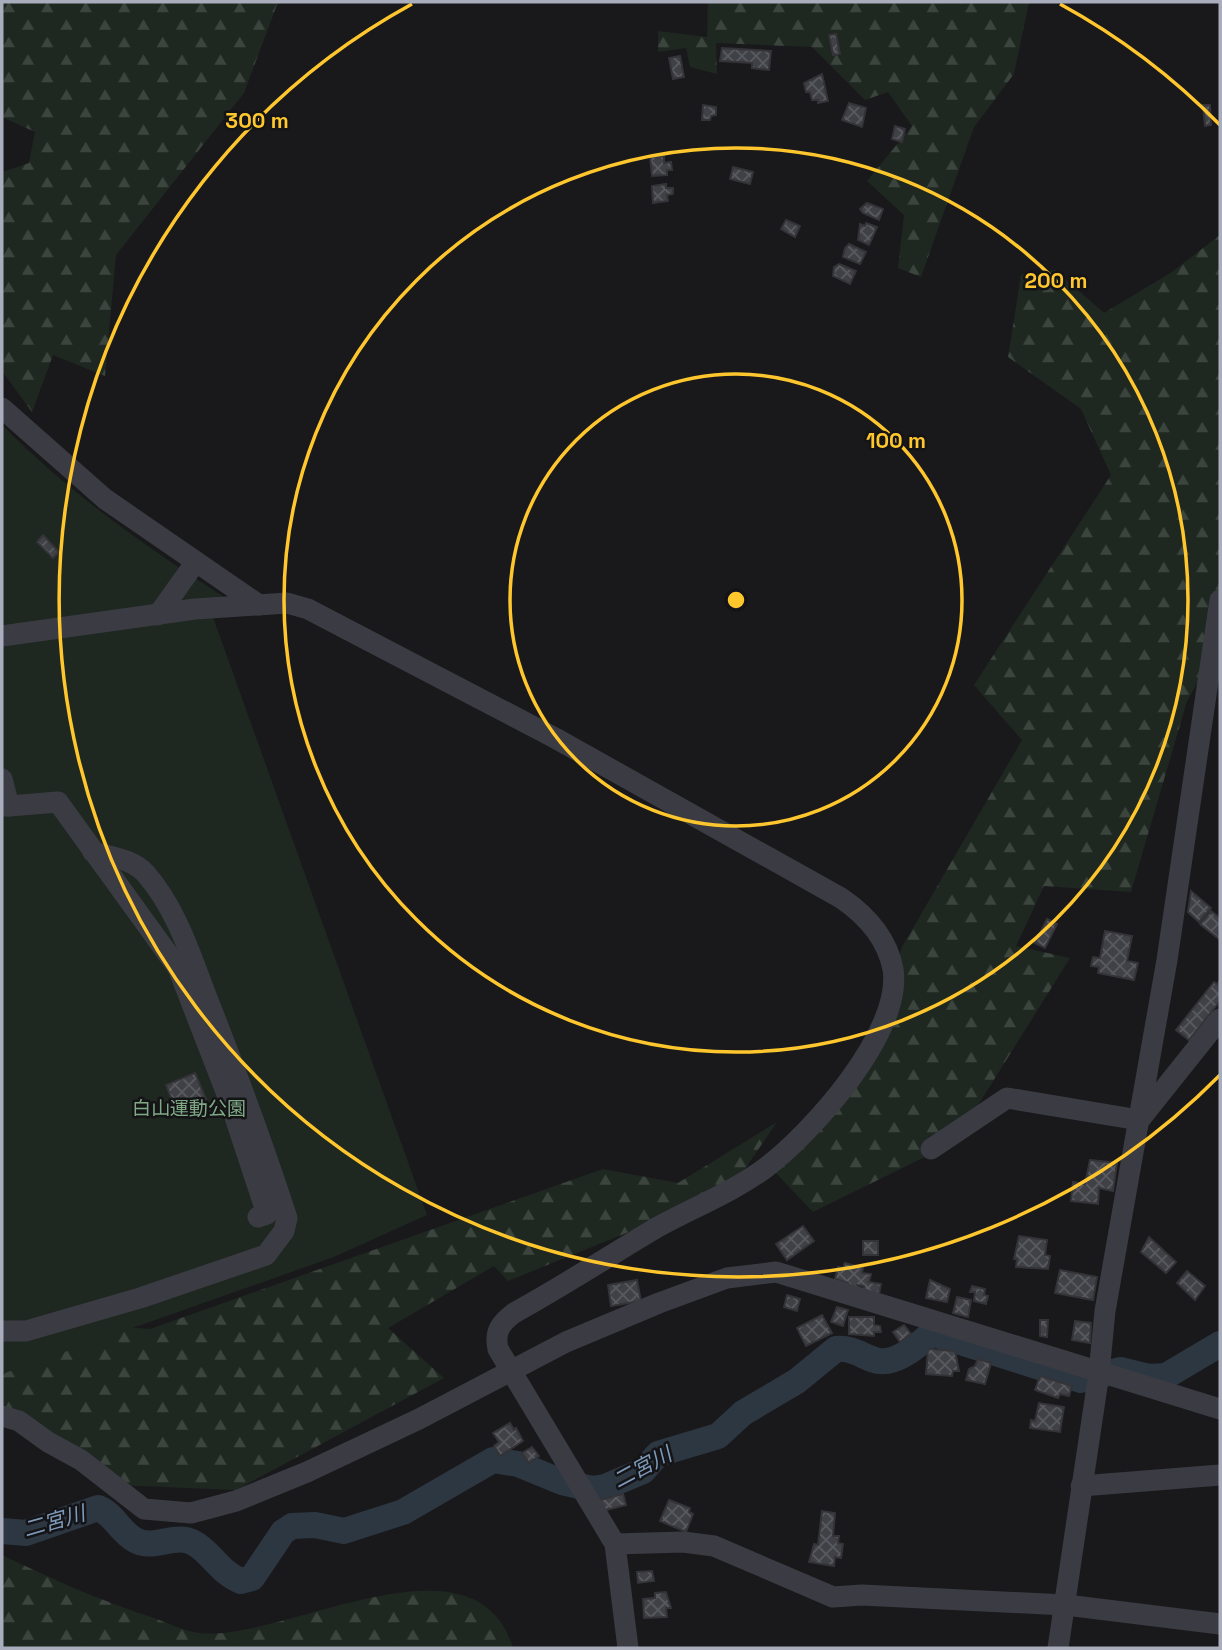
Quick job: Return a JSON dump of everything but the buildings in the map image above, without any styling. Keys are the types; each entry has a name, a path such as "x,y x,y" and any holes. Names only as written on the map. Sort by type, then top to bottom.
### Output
{"street":[{"path":"2,408 106,499 259,605"},
{"path":"158,615 195,563"},
{"path":"1058,1648 1099,1373 1105,1311 1213,707 1220,600"},
{"path":"2,636 158,615 287,603 320,614 567,745 830,891 865,914 882,941 893,969 892,995 879,1030 855,1072 822,1117 765,1168 659,1227 505,1320 495,1336 498,1349 615,1544 632,1646"},
{"path":"2,779 5,806 58,802 178,968 230,1102 267,1214 258,1217"},
{"path":"2,1331 26,1331 266,1255 284,1231 287,1218 266,1123 163,897 145,872 131,863 93,852"},
{"path":"1139,1120 1220,1019"},
{"path":"931,1149 1007,1098 1139,1120"},
{"path":"2,1416 19,1421 48,1442 82,1460 144,1509 191,1513 236,1501 307,1472 419,1419 565,1342 702,1286 736,1276 776,1272 1220,1409"},
{"path":"1081,1486 1220,1475"},
{"path":"615,1544 649,1541 715,1546 833,1597 862,1595 1066,1605 1220,1624"}],"green space":[{"path":"2,2 278,2 244,93 116,255 105,376 53,355 32,412 2,371 2,172 29,163 35,132 2,117"},
{"path":"708,2 1029,2 1014,74 974,127 921,277 898,268 904,215 867,181 912,126 888,92 865,100 812,47 716,43 717,74 690,67 686,48 658,52 658,31 707,37"},
{"path":"1220,235 1220,642 1187,701 1131,892 1044,886 1016,946 1070,958 955,1142 813,1212 772,1169 862,1064 902,947 1022,740 974,685 1111,475 1081,409 1008,357 1021,275 1055,270 1104,313 1172,272"},
{"name":"白山運動公園","path":"2,425 61,479 120,526 249,613 213,617 427,1215 334,1257 2,1374"},
{"path":"777,1122 730,1191 508,1281 494,1266 388,1328 444,1378 236,1490 118,1485 2,1421 2,1317 150,1329 603,1169 678,1183"},
{"path":"2,1555 96,1597 199,1633 234,1631 372,1597 419,1591 459,1594 492,1612 513,1648 2,1648"}],"waterway":[{"name":"二宮川","path":"2,1531 26,1533 98,1508 108,1514 130,1537 142,1543 179,1539 194,1543 227,1573 241,1581 252,1578 283,1532 292,1526 315,1525 344,1531 403,1512 493,1460 518,1464 562,1482 592,1489 605,1487 643,1471 658,1454 718,1436 743,1413 797,1381 836,1349 848,1350 878,1361 893,1360 907,1353 932,1333 1081,1380 1120,1370 1149,1377 1166,1376 1220,1344"}]}
